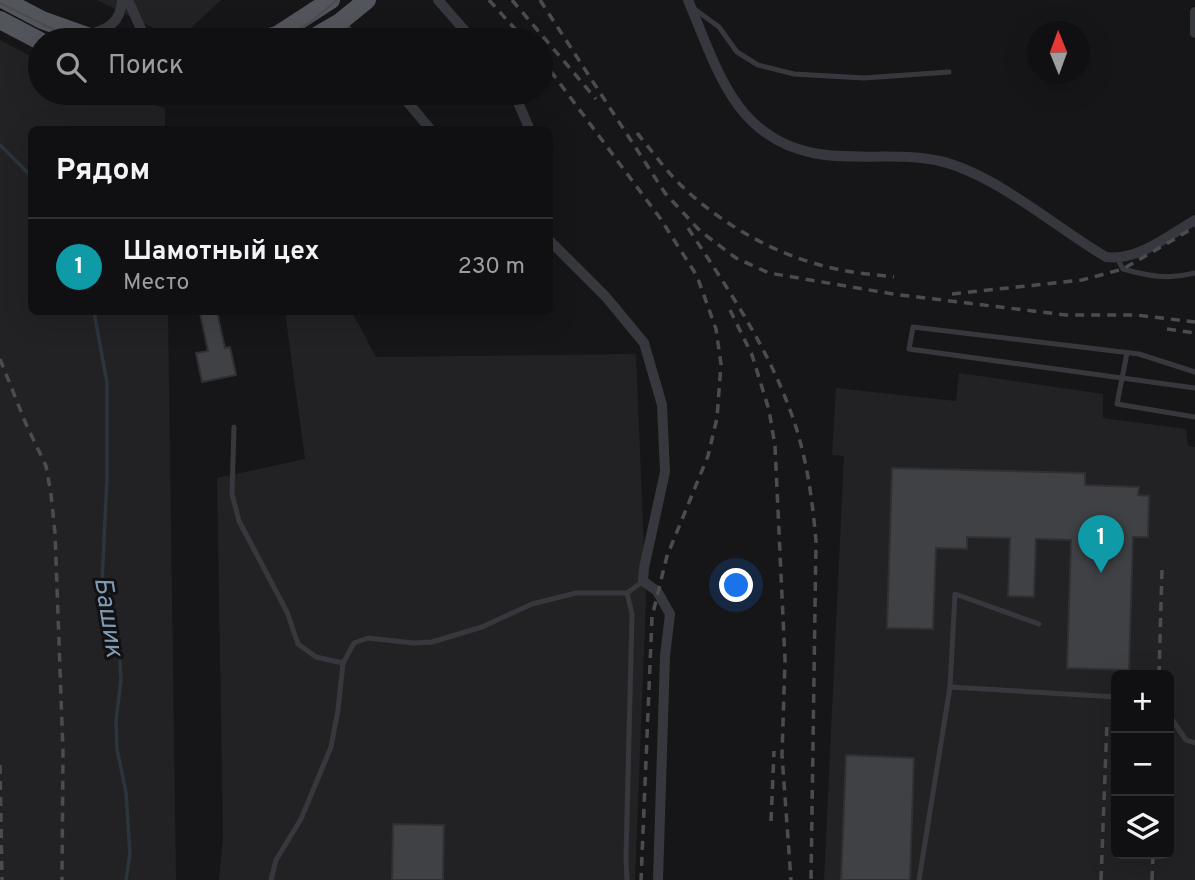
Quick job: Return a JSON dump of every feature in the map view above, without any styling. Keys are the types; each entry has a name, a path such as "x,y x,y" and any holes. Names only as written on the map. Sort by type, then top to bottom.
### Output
{"main road":[{"path":"4,0 63,28"},
{"path":"287,28 331,0"},
{"path":"330,28 367,0"},
{"path":"0,20 28,35"}],"street":[{"path":"108,28 118,20 125,0"},
{"path":"125,0 140,28"},
{"path":"438,0 462,28"},
{"path":"690,3 728,93 755,126 778,140 813,153 939,161 975,173 1106,257 1117,258 1146,249 1195,220"},
{"path":"1195,12 1195,33"},
{"path":"340,22 345,28"},
{"path":"410,105 428,126"},
{"path":"519,105 528,126"},
{"path":"553,244 606,297 644,343 662,405 665,472 643,581 657,591 670,614 664,656 658,880"}],"lane":[{"path":"690,3 719,27 737,52 758,65 794,74 864,78 949,72"},
{"path":"1117,258 1123,269 1146,276 1162,278 1195,273"},
{"path":"1195,372 1139,354 913,327 909,349 1195,388"},
{"path":"1127,353 1118,404 1195,417"},
{"path":"234,427 232,494 239,522 286,612 298,644 316,657 343,663"},
{"path":"271,880 276,860 301,820 331,747 343,663 354,643 368,638 413,643 432,642 482,627 532,604 576,593 627,593 643,581"},
{"path":"627,593 632,614 627,880"},
{"path":"919,880 950,687 955,594 1039,624"},
{"path":"950,687 1111,697"},
{"path":"1174,722 1186,740 1195,743"}],"shaded area":[{"path":"97,0 221,0 191,28 154,28"},
{"path":"0,40 28,55 28,105 154,105 165,108 165,126 28,126 28,315 168,315 176,880 0,880"},
{"path":"285,315 354,315 376,357 636,354 646,600 635,880 219,880 223,837 217,478 305,459"},
{"path":"959,373 1103,394 1103,418 1186,429 1188,446 1195,447 1195,880 824,880 844,456 832,455 836,388 956,401"}],"building":[{"path":"200,315 218,315 225,348 230,347 236,375 202,382 196,353 208,351"},
{"path":"892,468 1085,473 1085,485 1139,487 1138,495 1149,496 1148,537 1133,537 1129,670 1067,668 1071,540 1036,539 1034,597 1008,596 1010,538 967,537 967,549 936,548 933,629 887,628"},
{"path":"846,755 914,758 910,880 841,880"},
{"path":"393,824 444,825 443,880 392,880"}],"waterway":[{"name":"Башик","path":"0,145 28,173"},
{"name":"Башик","path":"95,315 107,383 107,478 102,582 119,643 121,679 116,721 117,749 126,792 130,854 126,880"}],"tram line":[{"path":"300,28 337,0"},
{"path":"0,3 51,28"}],"railway":[{"path":"489,0 514,28"},
{"path":"512,0 536,28"},
{"path":"540,0 665,193 700,231 736,258 769,273 893,294 1066,315 1136,315 1195,322"},
{"path":"553,48 596,99"},
{"path":"553,74 660,218 697,276 716,329 721,364 717,418 708,456 667,556 652,617 641,880"},
{"path":"637,133 686,190 740,231 803,260 847,271 894,277"},
{"path":"952,294 1082,280 1123,269 1195,227"},
{"path":"688,228 744,316 769,362 796,426 808,474 816,541 811,880"},
{"path":"730,310 752,355 769,410 775,446 785,660 782,755 791,880"},
{"path":"1167,329 1195,333"},
{"path":"0,359 46,466 51,494 55,533 63,751 62,880"},
{"path":"1159,670 1162,569"},
{"path":"1101,880 1107,722"},
{"path":"771,821 774,751"},
{"path":"0,765 2,880"},
{"path":"1152,880 1153,859"}],"place":[{"name":"Шамотный цех","path":"1101,573"}]}
